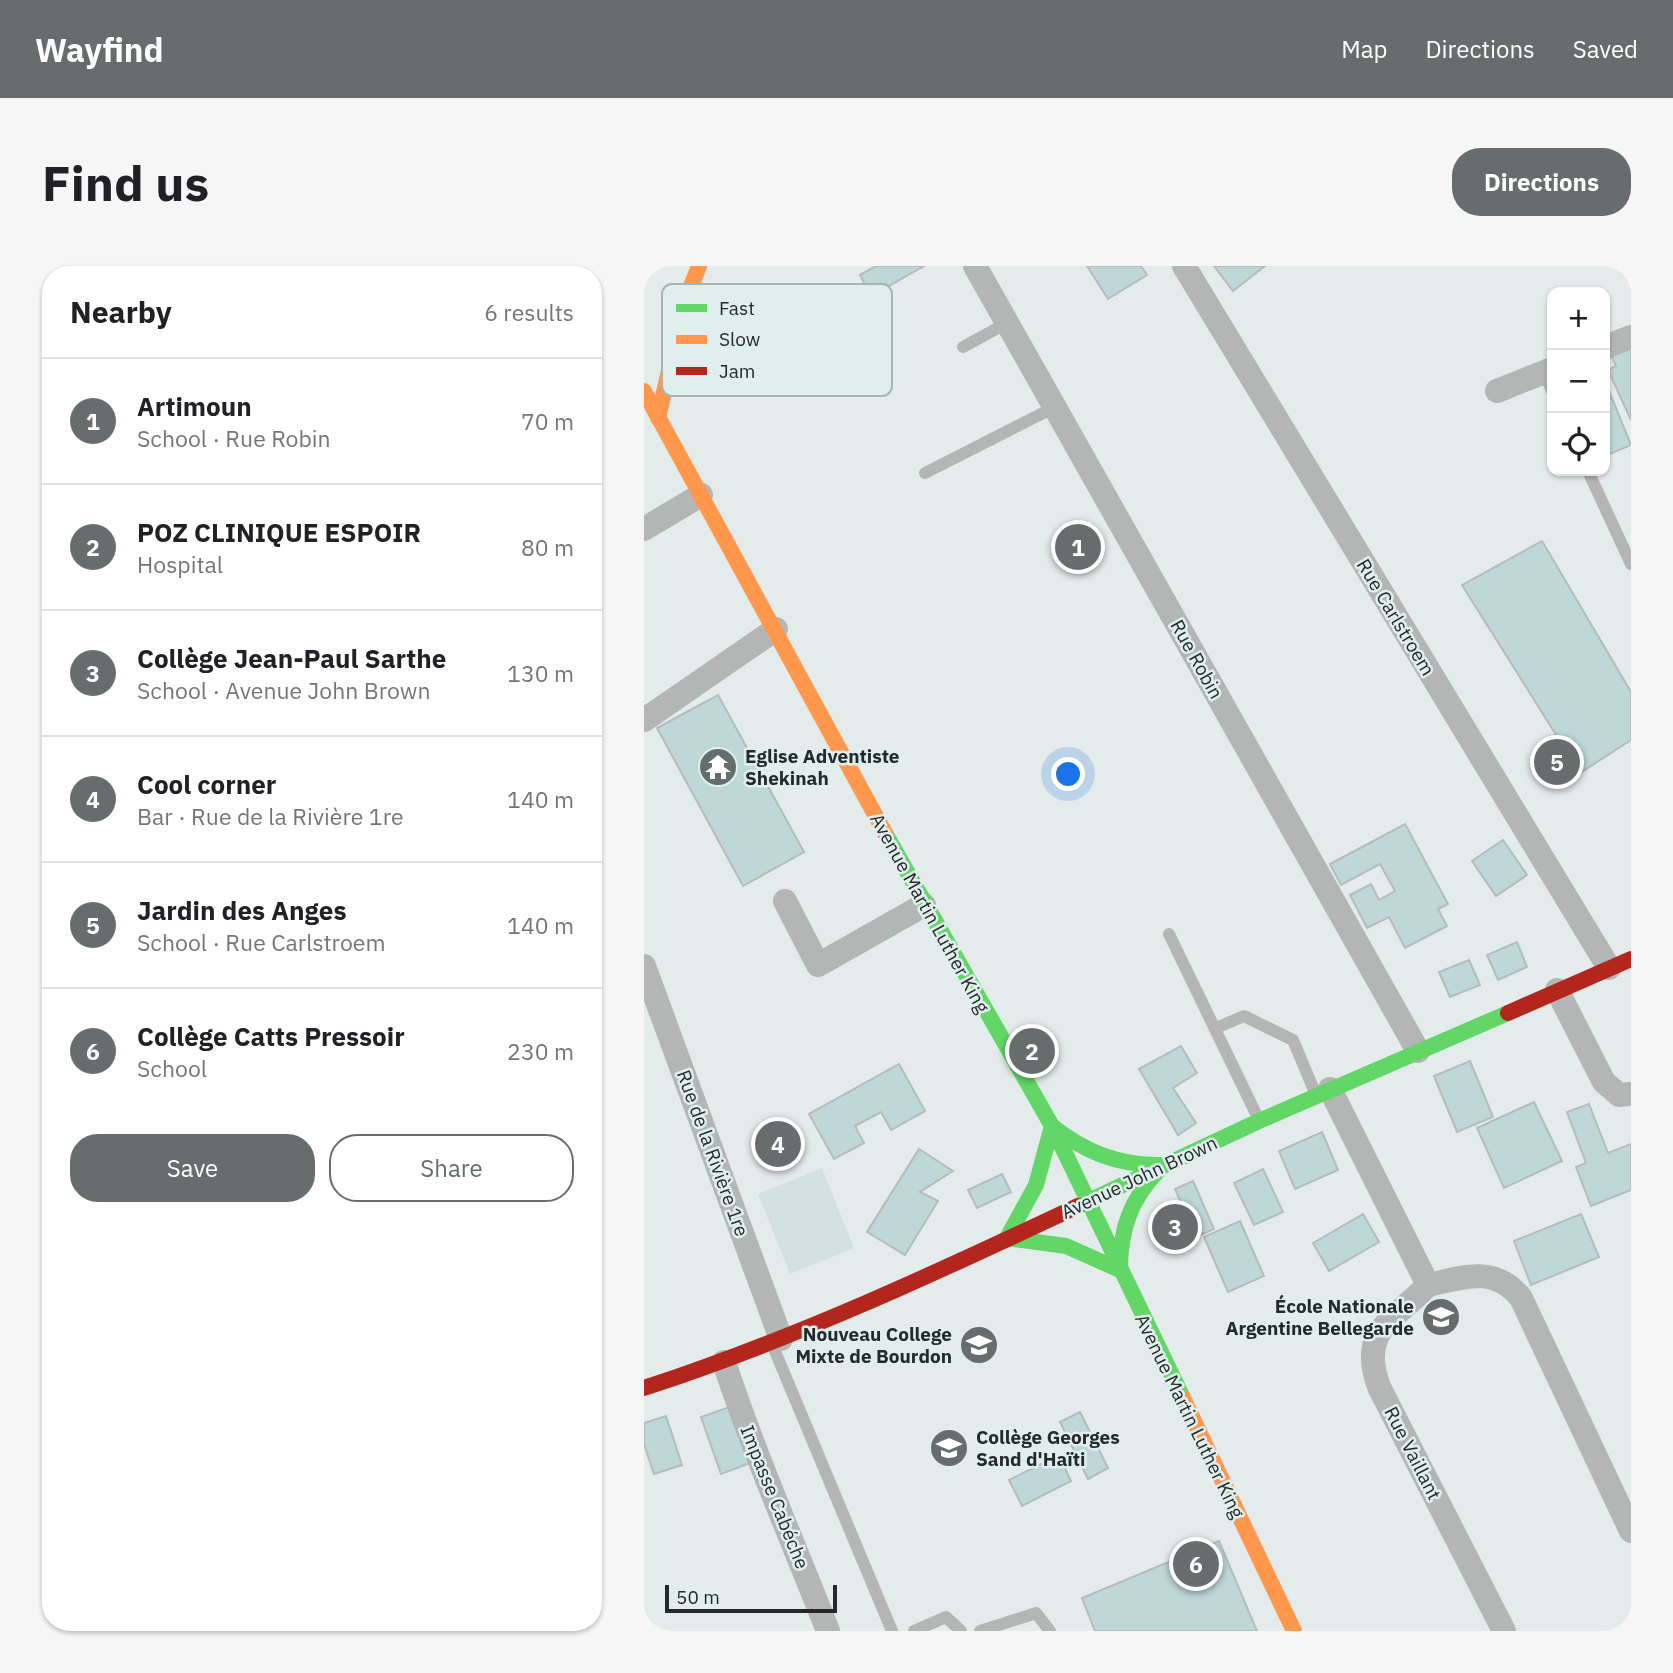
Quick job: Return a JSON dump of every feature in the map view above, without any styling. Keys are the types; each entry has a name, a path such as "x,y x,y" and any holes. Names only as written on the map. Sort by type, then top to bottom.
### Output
{"main road":[{"path":"692,284 699,266"},
{"name":"Avenue Martin Luther King","path":"644,391 924,905 1052,1126 1085,1201 1294,1631"},
{"path":"658,418 663,396"},
{"name":"Avenue John Brown","path":"644,1388 724,1362 918,1282 1259,1121 1620,963"},
{"path":"1052,1126 1076,1146 1104,1159 1134,1166 1165,1164 1143,1185 1127,1211 1119,1240 1120,1270 1066,1245 1037,1239 1007,1238 1036,1185 1052,1126"}],"street":[{"name":"Rue Robin","path":"975,266 1418,1051"},
{"name":"Rue Carlstroem","path":"1184,266 1620,963"},
{"path":"1610,345 1631,337"},
{"path":"1497,391 1547,378"},
{"path":"644,529 701,495"},
{"path":"644,720 776,629"},
{"path":"785,901 818,965 924,905"},
{"name":"Rue de la Rivière 1re","path":"644,967 776,1341"},
{"path":"1557,990 1604,1082 1619,1095 1631,1094"},
{"path":"1323,1092 1427,1285 1489,1275 1513,1288 1521,1298 1631,1531"},
{"name":"Rue Vaillant","path":"1427,1285 1384,1323 1373,1347 1371,1366 1378,1387 1504,1631"},
{"name":"Impasse Cabéche","path":"724,1362 748,1436 782,1510 828,1631"}],"lane":[{"path":"963,347 1007,323"},
{"path":"925,473 1055,407"},
{"path":"1590,476 1631,564"},
{"path":"1169,934 1259,1121"},
{"path":"1216,1028 1244,1016 1293,1040 1323,1092"},
{"path":"776,1341 892,1631"},
{"path":"980,1631 1036,1613 1050,1631"},
{"path":"914,1631 946,1617 961,1631"}],"shaded area":[{"path":"822,1168 854,1248 790,1274 758,1194"}],"building":[{"path":"876,266 924,266 892,284 865,284 860,275"},
{"path":"1087,266 1141,266 1147,275 1108,299"},
{"path":"1214,266 1265,266 1233,291"},
{"path":"1631,340 1631,420 1610,374 1610,369 1616,366 1610,350"},
{"path":"1610,393 1631,445 1610,454"},
{"path":"1542,541 1631,692 1631,740 1580,773 1462,585"},
{"path":"718,695 804,852 743,886 657,728"},
{"path":"1405,824 1448,904 1438,909 1447,926 1405,948 1389,917 1367,928 1350,895 1371,884 1379,900 1395,891 1380,864 1341,885 1330,864"},
{"path":"1503,840 1527,875 1496,896 1472,861"},
{"path":"1517,942 1527,967 1498,980 1487,955"},
{"path":"1469,960 1480,985 1450,997 1439,972"},
{"path":"1181,1046 1197,1073 1173,1088 1196,1123 1178,1135 1139,1069"},
{"path":"1470,1061 1493,1117 1457,1132 1434,1076"},
{"path":"899,1064 925,1111 891,1130 881,1112 855,1126 864,1143 834,1159 809,1114"},
{"path":"1534,1102 1562,1161 1504,1188 1477,1128"},
{"path":"1589,1104 1608,1153 1631,1144 1631,1190 1591,1206 1576,1167 1586,1163 1567,1112"},
{"path":"1322,1132 1338,1170 1295,1189 1279,1151"},
{"path":"919,1149 953,1171 920,1192 938,1201 905,1255 867,1232"},
{"path":"1263,1169 1283,1212 1254,1225 1234,1183"},
{"path":"1002,1174 1011,1192 977,1208 968,1190"},
{"path":"1193,1181 1214,1229 1196,1237 1175,1189"},
{"path":"1363,1214 1379,1242 1329,1271 1313,1243"},
{"path":"1581,1214 1599,1257 1531,1285 1514,1241"},
{"path":"1240,1221 1264,1276 1228,1292 1204,1237"},
{"path":"732,1406 753,1462 721,1474 701,1417"},
{"path":"1080,1412 1108,1468 1088,1479 1060,1422"},
{"path":"666,1416 682,1465 654,1474 644,1444 644,1423"},
{"path":"1059,1455 1071,1481 1022,1506 1009,1480"},
{"path":"1219,1541 1257,1631 1095,1631 1082,1598"}],"traffic: fast":[{"path":"885,833 1052,1126 1183,1398"},
{"path":"1078,1206 1259,1121 1508,1013"},
{"path":"1007,1238 1036,1185 1052,1126 1089,1150 1102,1155 1130,1163 1160,1165"},
{"path":"1120,1270 1120,1255 1128,1216 1140,1193 1158,1171"},
{"path":"1007,1238 1066,1246 1120,1270"}],"traffic: slow":[{"path":"692,284 699,266"},
{"path":"644,391 885,833"},
{"path":"658,418 663,396"},
{"path":"1183,1398 1294,1631"}],"traffic: jam":[{"path":"1508,1013 1631,959"},
{"path":"644,1388 810,1327 1078,1206"}],"place":[{"name":"Artimoun","path":"1078,547"},
{"name":"Jardin des Anges","path":"1557,762"},
{"name":"Eglise Adventiste Shekinah","path":"718,767"},
{"name":"POZ CLINIQUE ESPOIR","path":"1032,1051"},
{"name":"Cool corner","path":"778,1144"},
{"name":"Collège Jean-Paul Sarthe","path":"1175,1227"},
{"name":"École Nationale Argentine Bellegarde","path":"1441,1317"},
{"name":"Nouveau College Mixte de Bourdon","path":"979,1345"},
{"name":"Collège Georges Sand d'Haïti","path":"949,1448"},
{"name":"Collège Catts Pressoir","path":"1196,1564"}]}
